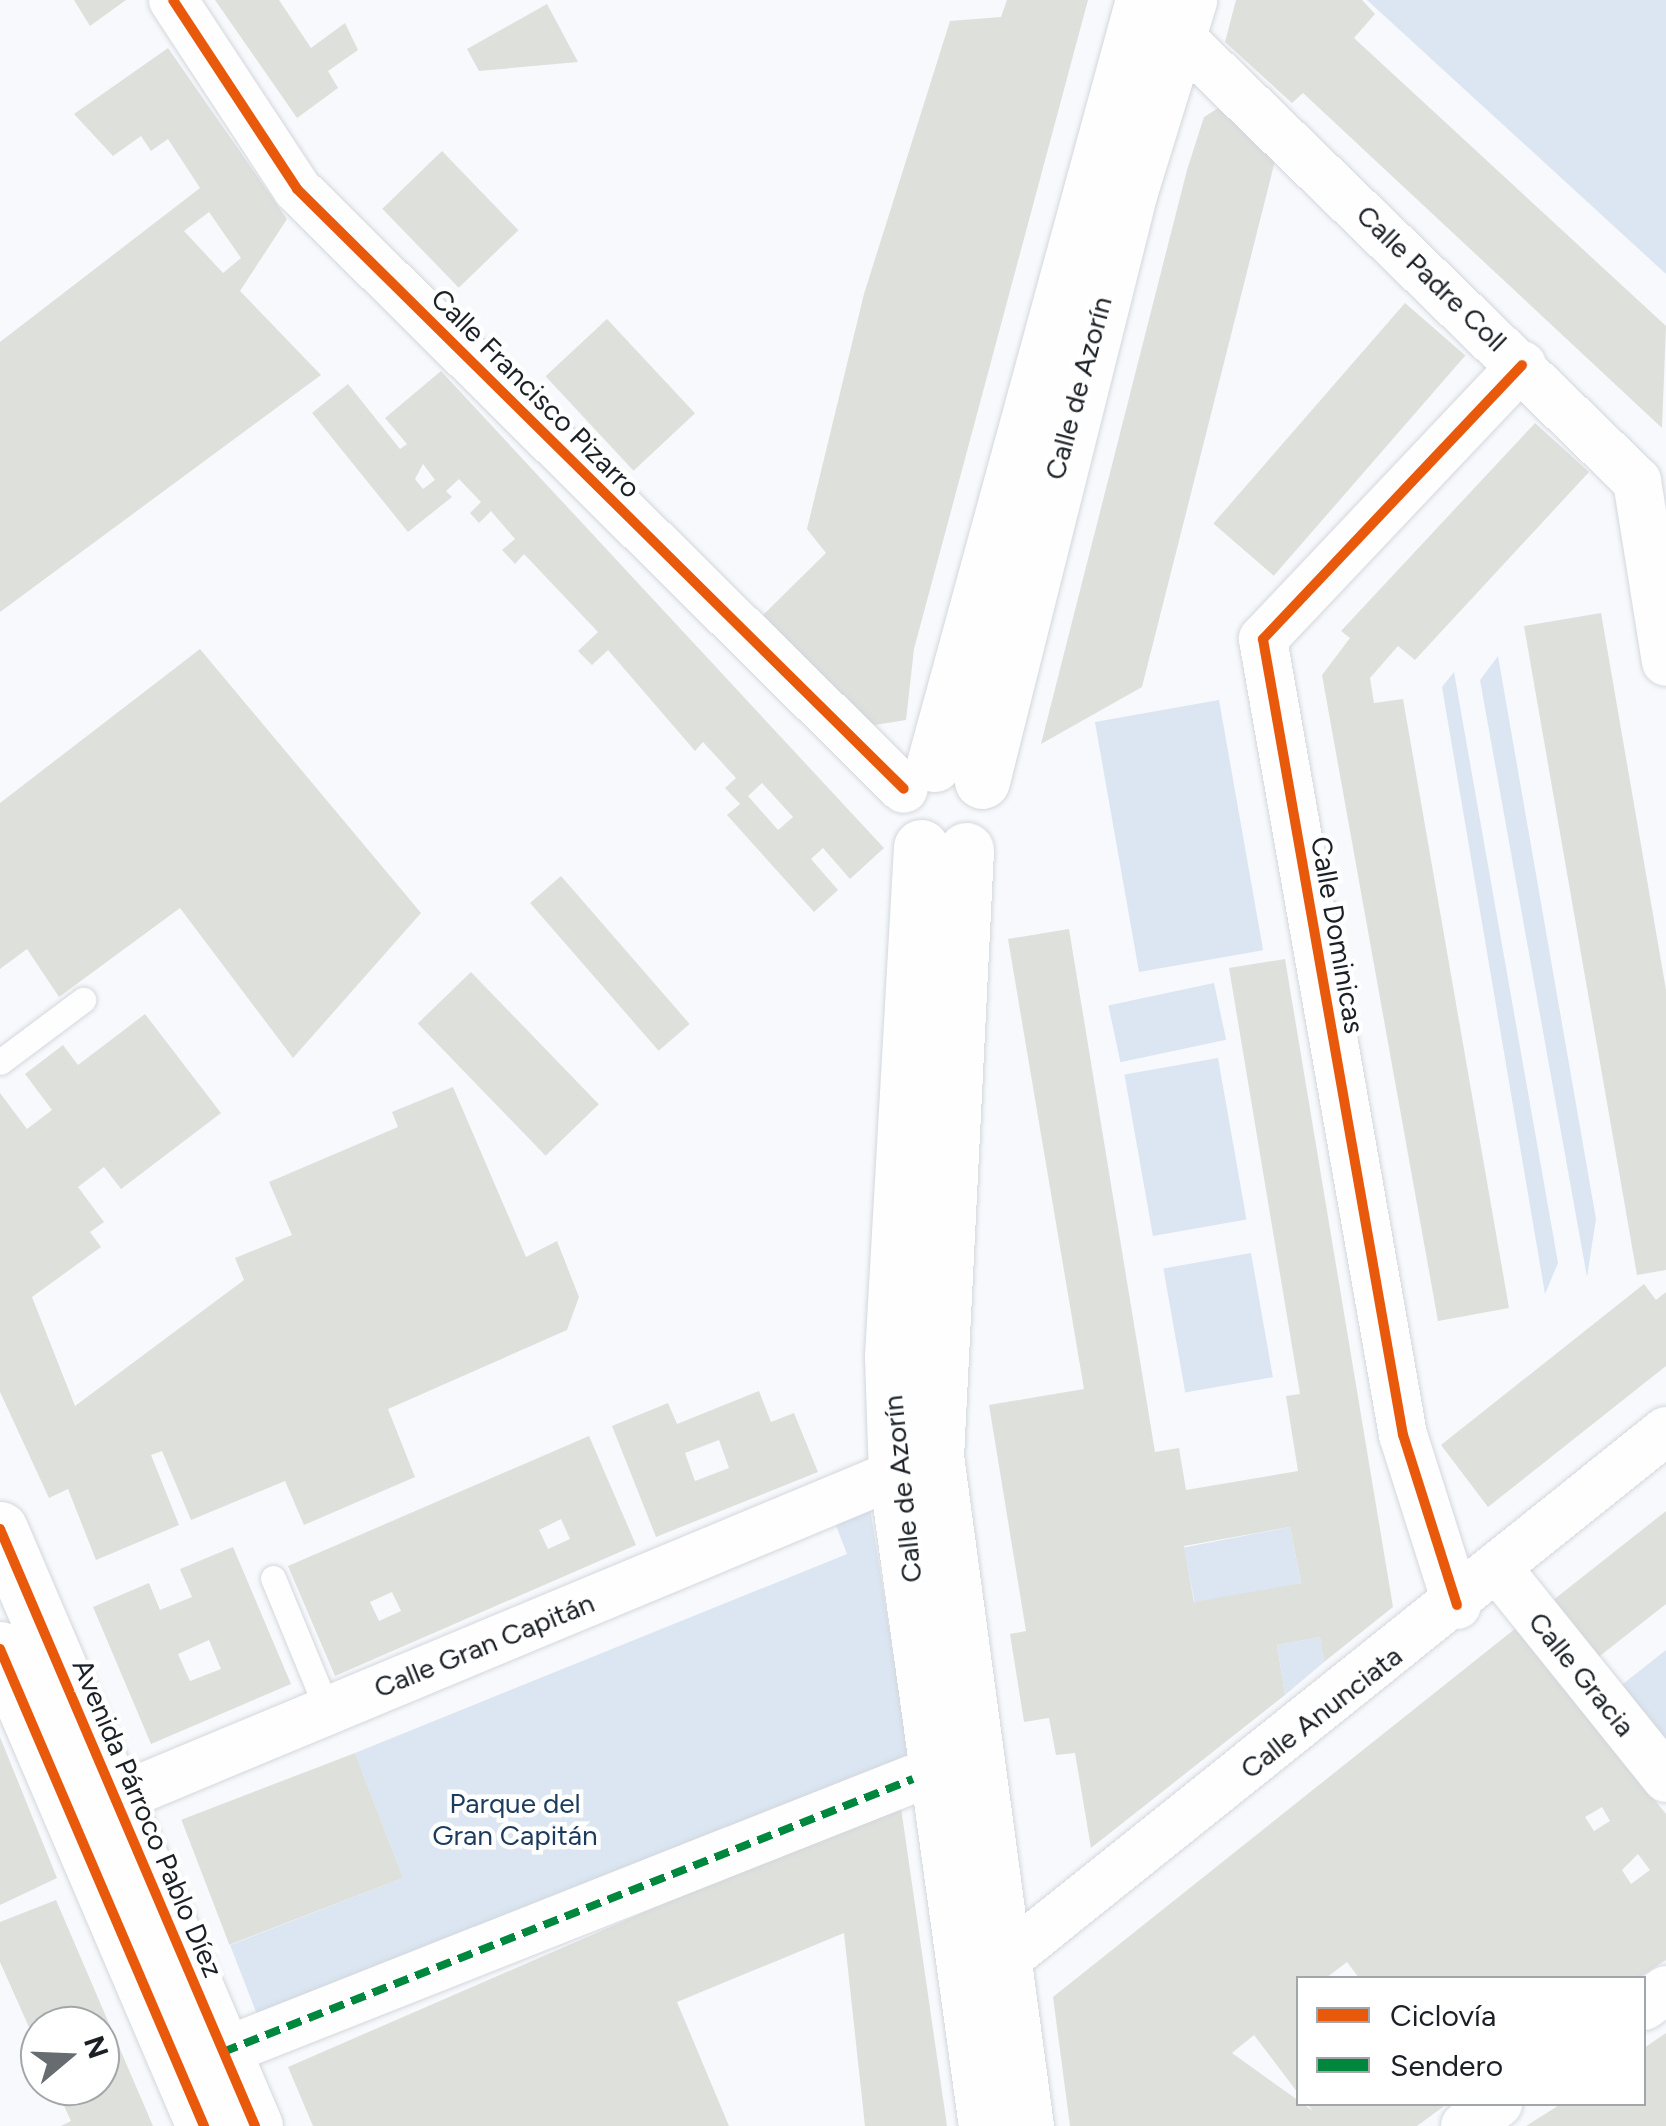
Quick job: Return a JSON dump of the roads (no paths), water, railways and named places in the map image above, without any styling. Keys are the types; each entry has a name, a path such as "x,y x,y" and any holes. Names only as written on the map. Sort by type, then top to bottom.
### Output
{"main road":[{"name":"Calle de Azorín","path":"940,778 1170,11"},
{"path":"940,778 991,819 943,849 900,814 940,778"},
{"name":"Calle de Azorín","path":"943,849 892,1356 896,1474 983,1964 1026,2126"},
{"name":"Calle de Azorín","path":"943,849 936,1456 983,1964 986,2126"},
{"name":"Avenida Párroco Pablo Díez","path":"0,1528 204,2126"},
{"name":"Avenida Párroco Pablo Díez","path":"6,1680 94,1807 223,2052 255,2126"}],"street":[{"name":"Calle Francisco Pizarro","path":"172,0 297,189 940,778"},
{"name":"Calle Padre Coll","path":"1170,11 1637,480 1666,662"},
{"name":"Calle Dominicas","path":"1457,1604 1403,1436 1264,638 1522,365"},
{"name":"Calle Anunciata","path":"983,1964 1457,1604 1666,1431"},
{"name":"Calle Gran Capitán","path":"94,1807 896,1474"},
{"name":"Calle Gracia","path":"1499,1570 1666,1778"},
{"path":"223,2052 914,1778"},
{"path":"1465,2126 1495,2106"}],"lane":[{"path":"0,1062 83,1000"},
{"path":"273,1578 320,1692"}],"park label":[{"name":"Parque del Gran Capitán","path":"515,1819"}]}
